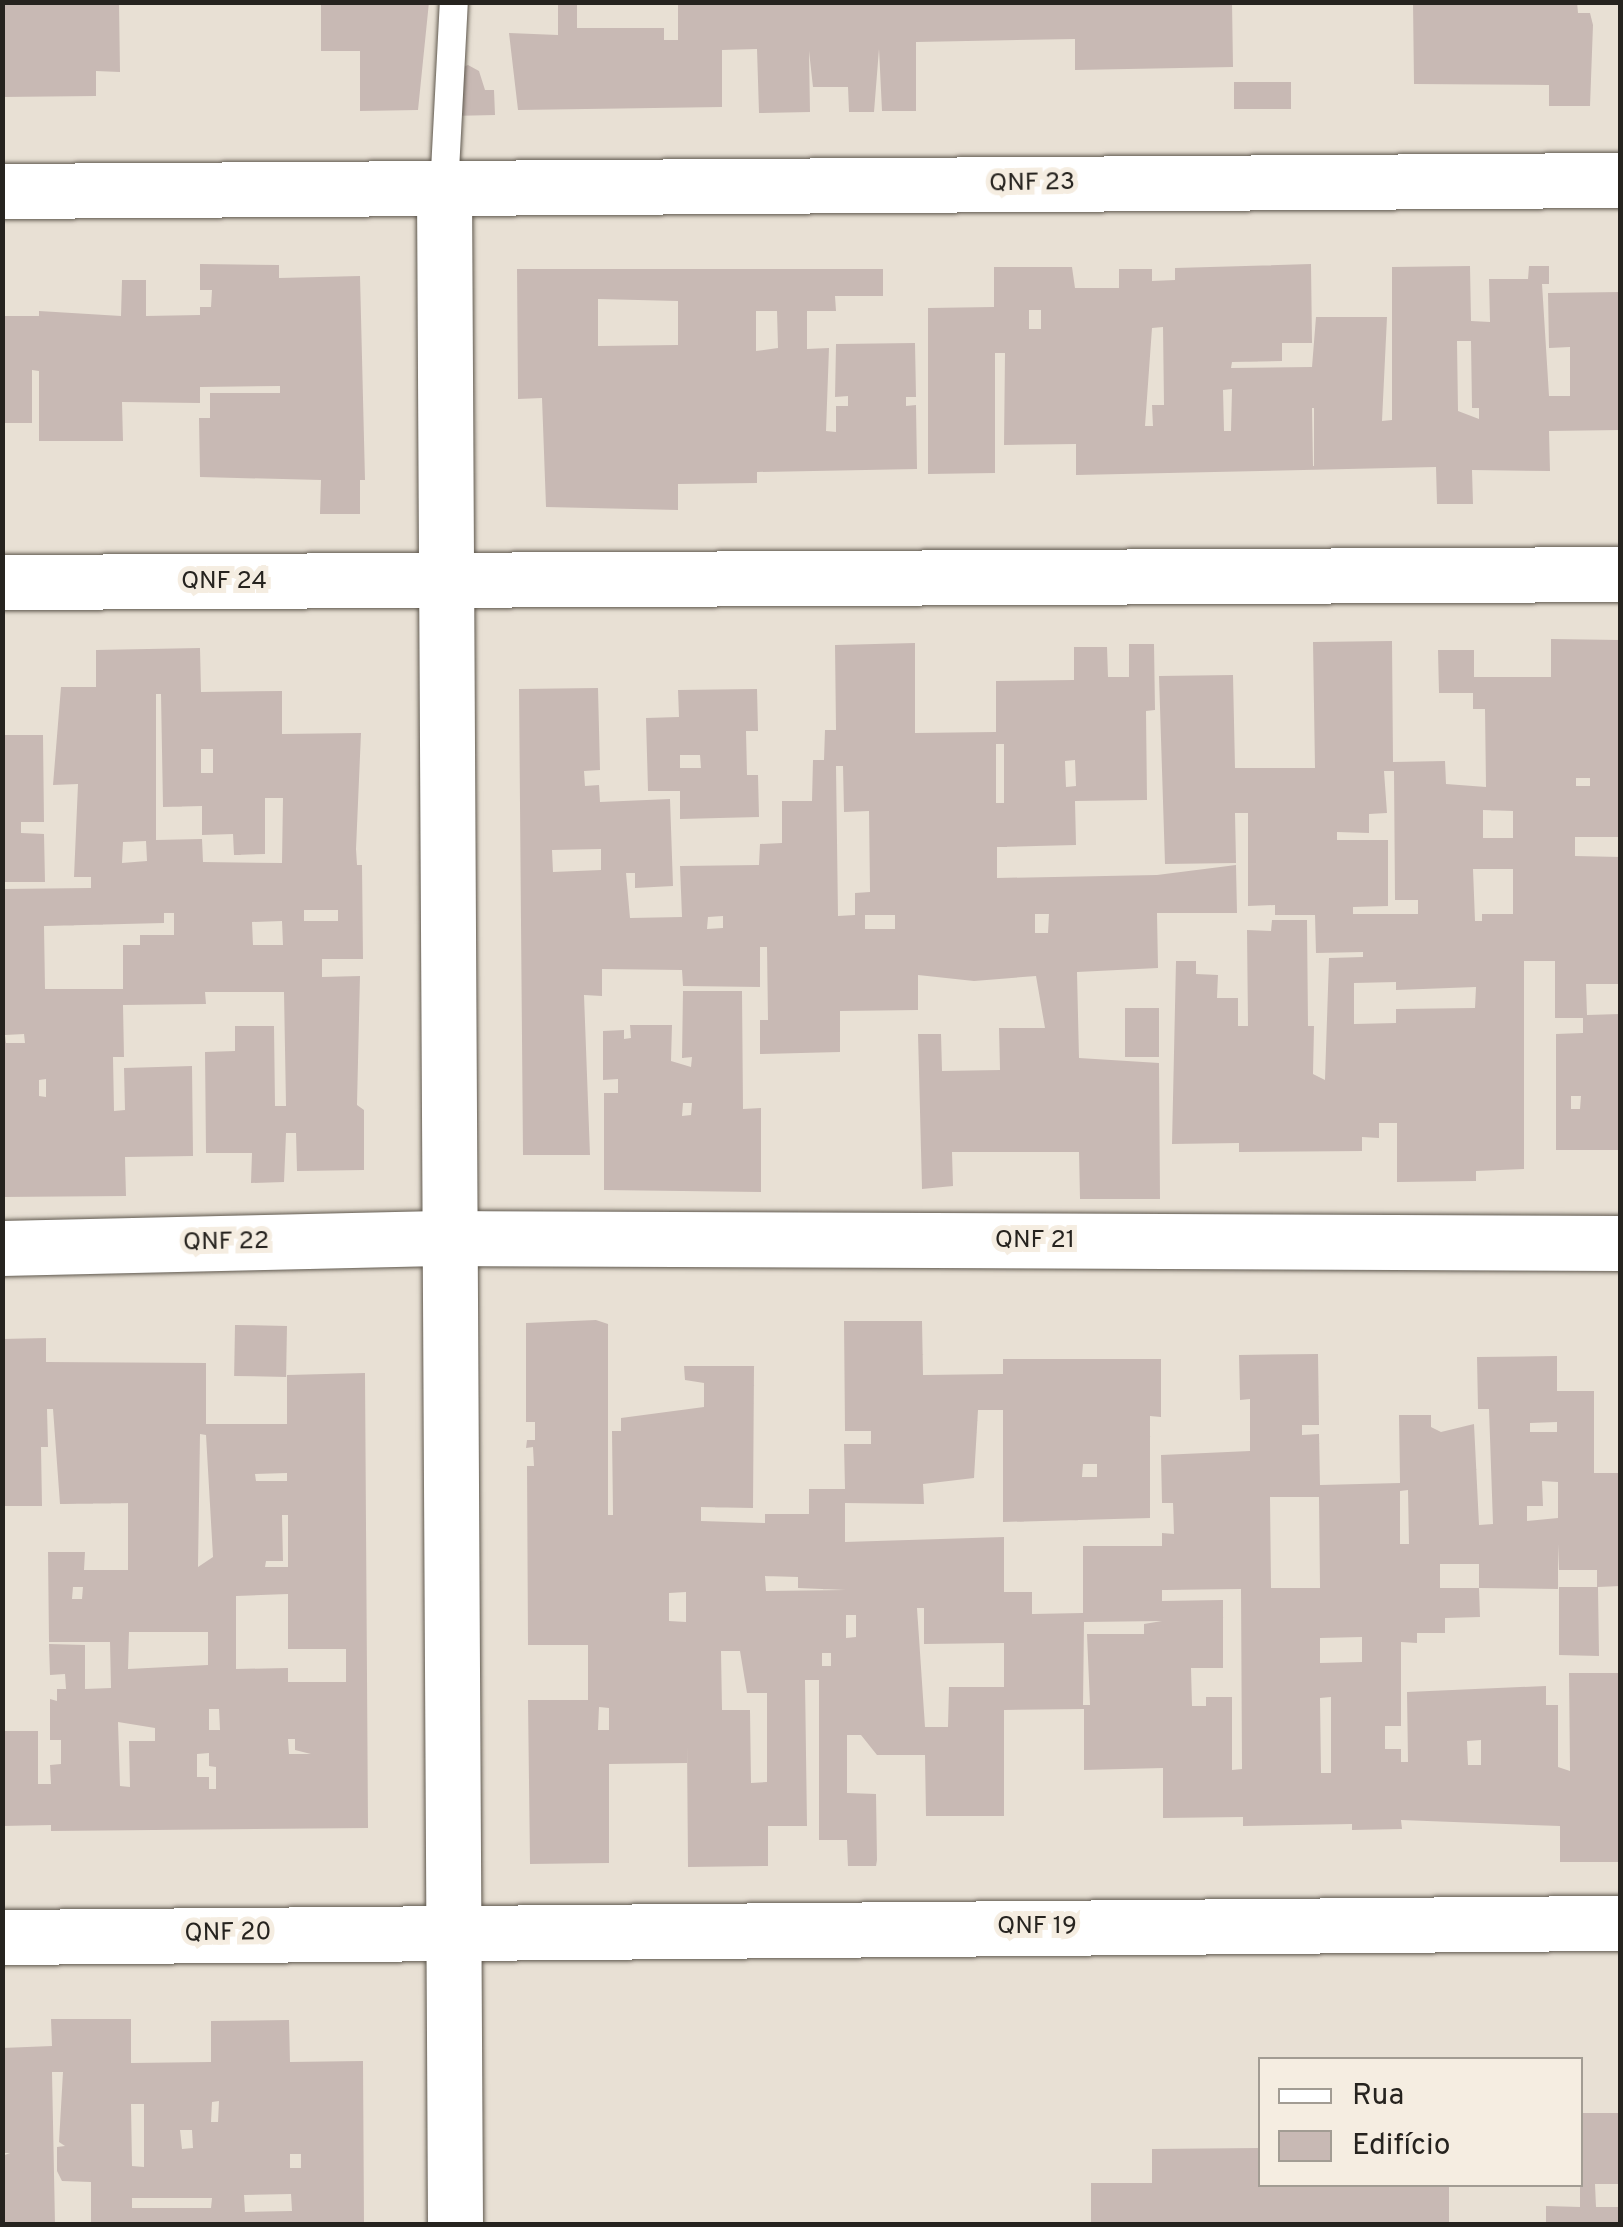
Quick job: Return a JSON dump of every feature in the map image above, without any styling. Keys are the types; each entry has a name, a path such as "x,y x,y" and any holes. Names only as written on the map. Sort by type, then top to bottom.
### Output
{"street":[{"name":"QNF 23","path":"2,191 1620,180"},
{"path":"444,190 455,2224"},
{"path":"445,581 1620,574"},
{"name":"QNF 24","path":"2,582 445,581"},
{"name":"QNF 21","path":"450,1238 1620,1243"},
{"name":"QNF 22","path":"2,1248 450,1238"},
{"name":"QNF 19","path":"453,1932 1620,1923"},
{"name":"QNF 20","path":"2,1937 453,1932"}],"lane":[{"path":"444,190 454,2"}],"building":[{"path":"2,2 119,2 120,72 96,71 96,96 2,97"},
{"path":"321,2 429,2 418,110 360,111 360,51 321,51"},
{"path":"558,2 577,2 577,28 664,28 664,40 678,40 678,2 1232,2 1233,67 1075,70 1075,39 916,42 916,111 882,111 879,49 874,112 849,112 848,87 813,87 809,51 810,112 759,113 757,49 722,50 722,107 518,110 509,33 558,35"},
{"path":"1413,2 1577,2 1578,13 1590,13 1593,25 1590,106 1549,106 1549,85 1414,84"},
{"path":"468,65 479,71 485,90 494,90 495,115 450,116 456,70"},
{"path":"1234,82 1291,82 1291,109 1234,109"},
{"path":"200,264 279,265 279,278 360,276 365,480 360,480 360,514 320,514 321,480 200,477 199,418 210,418 210,393 280,393 280,386 200,387 200,403 122,402 123,441 39,441 39,371 32,370 32,423 2,423 2,316 39,316 39,311 121,316 122,280 146,280 146,316 200,315 200,307 211,307 212,290 200,290"},
{"path":"1311,264 1312,343 1282,343 1282,361 1232,362 1231,368 1312,367 1316,317 1387,317 1382,421 1392,420 1392,267 1470,266 1471,321 1490,322 1489,279 1528,279 1529,266 1549,266 1549,284 1542,284 1549,396 1570,396 1570,347 1549,348 1548,293 1620,292 1620,430 1549,431 1550,471 1472,470 1473,504 1437,504 1436,467 1076,475 1076,444 1004,445 1005,353 995,353 995,473 928,474 928,308 994,307 994,267 1072,267 1075,288 1119,288 1119,269 1152,269 1152,281 1175,280 1175,268","holes":["1029,310 1041,310 1041,329 1029,329","1163,327 1164,405 1152,405 1153,426 1145,426 1152,328","1457,341 1471,341 1472,408 1479,408 1479,419 1458,411","1232,389 1231,431 1224,431 1223,390","1312,408 1314,408 1313,466"]},
{"path":"517,269 883,269 883,296 835,296 836,311 807,311 807,349 829,348 826,431 836,432 836,406 848,406 848,396 835,397 836,344 915,343 916,397 906,397 906,406 916,405 917,469 757,472 757,483 678,484 678,510 546,507 542,398 518,399","holes":["598,299 678,301 678,345 598,346","756,311 777,311 778,348 756,351"]},
{"path":"1551,639 1620,640 1620,837 1575,837 1575,856 1620,857 1620,984 1586,984 1587,1015 1620,1014 1620,1150 1556,1150 1556,1034 1583,1033 1583,1018 1555,1018 1555,961 1524,961 1524,1169 1476,1171 1476,1181 1397,1182 1397,1123 1379,1123 1379,1138 1362,1137 1362,1151 1239,1152 1239,1143 1172,1144 1176,961 1196,961 1196,974 1218,975 1217,998 1238,998 1238,1026 1248,1026 1247,930 1271,931 1272,920 1307,920 1308,1026 1314,1026 1313,1074 1325,1080 1329,958 1363,957 1363,952 1316,953 1315,915 1275,915 1275,905 1248,906 1248,813 1235,813 1236,863 1165,864 1159,676 1233,675 1235,768 1315,768 1313,642 1392,641 1393,762 1445,761 1446,784 1486,787 1485,709 1473,709 1473,693 1439,693 1438,650 1474,650 1474,677 1551,677","holes":["1384,771 1394,771 1395,900 1418,900 1418,914 1353,914 1353,907 1388,906 1388,840 1337,840 1337,832 1369,833 1369,814 1387,813","1576,778 1590,778 1590,786 1576,786","1483,810 1513,811 1513,838 1483,838","1473,869 1513,869 1513,914 1482,914 1482,921 1475,921","1396,982 1396,990 1476,987 1475,1008 1396,1009 1396,1023 1354,1024 1354,983","1571,1096 1581,1096 1580,1109 1571,1109"]},
{"path":"915,643 915,733 996,732 996,681 1074,680 1074,647 1107,647 1108,677 1129,677 1129,644 1154,644 1155,710 1146,711 1147,800 1075,801 1076,845 997,847 997,878 1157,875 1236,865 1237,913 1157,913 1158,968 1077,972 1079,1058 1159,1063 1160,1199 1080,1199 1079,1152 952,1152 953,1186 922,1189 918,1034 941,1034 942,1071 1000,1070 999,1028 1045,1028 1036,976 974,981 918,975 918,1010 840,1011 840,1052 760,1054 760,1020 768,1020 767,947 760,947 760,987 683,986 682,970 602,969 602,996 584,995 590,1155 523,1155 519,689 598,688 600,770 584,771 585,786 599,785 600,802 670,799 673,886 635,888 635,873 626,873 630,918 682,917 680,866 759,865 760,844 782,843 782,801 812,801 813,760 824,760 825,730 836,730 835,645","holes":["996,744 1004,744 1004,803 996,803","1075,760 1076,786 1066,787 1065,761","836,766 843,766 844,812 869,811 870,892 855,893 855,915 838,916","601,849 601,870 553,872 552,850","1035,914 1049,914 1048,933 1035,933","865,915 895,915 895,929 865,929","723,916 723,928 707,929 708,917"]},
{"path":"200,648 201,692 282,691 282,734 361,733 356,849 357,865 362,865 363,959 322,959 322,977 360,976 357,1105 364,1110 364,1170 297,1171 296,1133 286,1133 284,1182 251,1183 252,1153 206,1153 205,1052 235,1051 235,1026 274,1026 275,1106 286,1106 284,992 205,992 206,1004 123,1005 124,1057 113,1057 114,1111 125,1110 124,1068 192,1066 193,1156 125,1157 126,1196 2,1197 2,889 91,888 91,877 74,877 78,784 53,785 61,687 96,687 96,650","holes":["156,694 161,694 163,807 202,806 202,835 233,834 234,855 265,854 265,798 283,798 282,863 203,862 202,839 156,840","201,749 213,749 213,773 201,773","146,841 147,861 122,863 123,842","304,910 338,910 338,921 304,921","164,913 174,913 174,935 140,935 140,945 123,945 123,989 45,989 44,926 164,923","282,921 283,945 253,945 252,922","24,1034 25,1043 6,1043 5,1035","46,1079 46,1097 39,1096 39,1080"]},
{"path":"757,689 758,731 746,731 747,775 758,775 759,817 680,819 680,791 648,791 646,718 679,717 678,690","holes":["680,755 700,755 701,768 680,768"]},
{"path":"2,735 43,735 44,822 21,822 21,833 44,834 45,882 2,882"},
{"path":"683,991 742,991 743,1109 761,1108 761,1192 604,1190 604,1093 618,1093 618,1079 603,1080 603,1031 624,1030 624,1039 631,1038 630,1025 672,1025 671,1061 691,1067 692,1057 682,1058","holes":["683,1103 692,1103 691,1115 682,1116"]},
{"path":"1125,1008 1159,1008 1159,1057 1125,1057"},
{"path":"596,1320 608,1324 608,1515 613,1515 612,1431 621,1431 621,1418 704,1407 704,1383 685,1380 684,1366 754,1366 753,1508 701,1507 701,1521 765,1523 765,1514 809,1514 809,1489 845,1489 844,1444 871,1444 871,1431 845,1431 844,1321 922,1321 923,1375 1003,1374 1003,1359 1161,1359 1161,1417 1150,1416 1150,1518 1003,1522 1003,1410 978,1410 974,1478 923,1484 924,1504 845,1503 845,1542 1004,1537 1004,1592 1032,1592 1032,1614 1083,1613 1083,1546 1162,1546 1162,1533 1174,1534 1173,1503 1162,1503 1161,1455 1250,1451 1250,1399 1240,1400 1239,1355 1318,1354 1319,1425 1302,1425 1302,1435 1319,1434 1320,1485 1400,1483 1399,1415 1431,1415 1431,1427 1441,1432 1474,1424 1479,1525 1493,1524 1489,1409 1478,1409 1477,1357 1557,1356 1557,1391 1594,1391 1594,1473 1620,1473 1620,1586 1598,1587 1599,1656 1559,1655 1559,1587 1597,1587 1597,1570 1559,1570 1558,1544 1558,1589 1479,1588 1480,1617 1445,1618 1445,1633 1417,1633 1417,1643 1401,1642 1401,1726 1385,1726 1385,1749 1401,1749 1401,1762 1408,1762 1407,1692 1546,1686 1546,1705 1558,1705 1558,1767 1570,1771 1569,1673 1620,1673 1620,1862 1560,1862 1560,1826 1401,1820 1402,1829 1352,1830 1352,1824 1243,1826 1243,1817 1163,1818 1163,1768 1084,1770 1084,1709 1004,1710 1004,1816 926,1816 925,1755 877,1755 861,1735 847,1735 847,1793 876,1794 877,1860 876,1866 848,1866 847,1840 819,1840 819,1680 805,1680 807,1826 768,1826 768,1866 688,1867 687,1744 687,1763 609,1764 609,1863 530,1864 528,1700 588,1700 588,1645 528,1645 527,1466 534,1466 533,1447 526,1448 527,1440 535,1440 535,1422 526,1422 526,1323","holes":["1557,1422 1557,1432 1530,1432 1530,1423","1083,1464 1097,1464 1097,1477 1082,1477","1542,1481 1558,1482 1558,1518 1527,1521 1527,1506 1543,1506","1408,1490 1409,1544 1400,1544 1400,1491","1270,1497 1319,1497 1320,1588 1271,1588","1440,1564 1479,1564 1479,1588 1440,1588","765,1576 798,1577 798,1588 846,1590 766,1591","1241,1589 1242,1769 1232,1770 1232,1697 1206,1697 1206,1706 1192,1706 1191,1668 1223,1668 1223,1600 1162,1601 1162,1590","686,1592 686,1622 669,1621 669,1593","917,1608 924,1608 924,1644 1004,1643 1004,1687 949,1687 948,1727 925,1727","846,1615 856,1615 856,1637 846,1638","1162,1621 1144,1624 1144,1634 1087,1634 1090,1705 1083,1705 1084,1622","1362,1637 1362,1662 1320,1663 1320,1638","721,1651 740,1651 747,1693 767,1693 767,1782 751,1783 750,1710 722,1710","822,1653 831,1653 831,1666 822,1666","1331,1697 1331,1773 1321,1773 1320,1698","599,1707 609,1708 609,1730 598,1730","1481,1740 1481,1765 1468,1765 1467,1741"]},
{"path":"235,1325 287,1326 286,1377 234,1376"},
{"path":"46,1338 46,1362 206,1363 206,1424 287,1424 287,1375 365,1373 368,1828 51,1831 51,1825 2,1826 2,1731 38,1731 38,1784 51,1784 50,1765 61,1764 61,1740 50,1740 50,1699 57,1701 57,1689 66,1689 65,1674 50,1675 49,1644 85,1645 85,1689 111,1688 110,1642 49,1642 48,1552 85,1552 84,1570 128,1570 128,1503 60,1504 53,1409 47,1409 48,1447 41,1447 42,1506 2,1506 2,1339","holes":["200,1434 206,1435 213,1557 198,1567","287,1473 287,1481 256,1481 255,1474","282,1515 288,1515 288,1567 265,1567 266,1561 283,1561","73,1587 83,1587 82,1599 72,1599","288,1594 288,1649 346,1649 346,1682 288,1682 288,1668 236,1669 236,1596","129,1632 208,1632 208,1665 128,1669","209,1709 219,1709 220,1730 209,1730","118,1722 155,1728 155,1741 129,1741 130,1787 120,1786","288,1739 295,1739 295,1750 311,1754 289,1754","209,1753 209,1766 216,1767 216,1789 209,1789 209,1777 197,1777 197,1754"]},
{"path":"51,2019 131,2019 131,2063 211,2062 211,2021 289,2020 290,2062 363,2061 364,2224 91,2224 91,2182 62,2181 57,2171 57,2147 65,2146 59,2142 63,2072 52,2072 55,2224 2,2224 2,2156 10,2153 2,2153 2,2048 52,2046","holes":["219,2101 218,2122 211,2122 212,2102","131,2104 144,2104 144,2167 132,2166","180,2130 192,2130 193,2148 182,2149","290,2154 301,2154 301,2168 290,2168","291,2194 292,2211 245,2212 244,2195","132,2198 212,2198 211,2208 132,2208"]},
{"path":"1583,2113 1620,2113 1620,2184 1595,2184 1596,2207 1620,2207 1620,2224 1546,2224 1546,2206 1580,2207"},
{"path":"1258,2148 1258,2187 1449,2187 1449,2224 1091,2224 1091,2183 1152,2183 1152,2149"}]}
